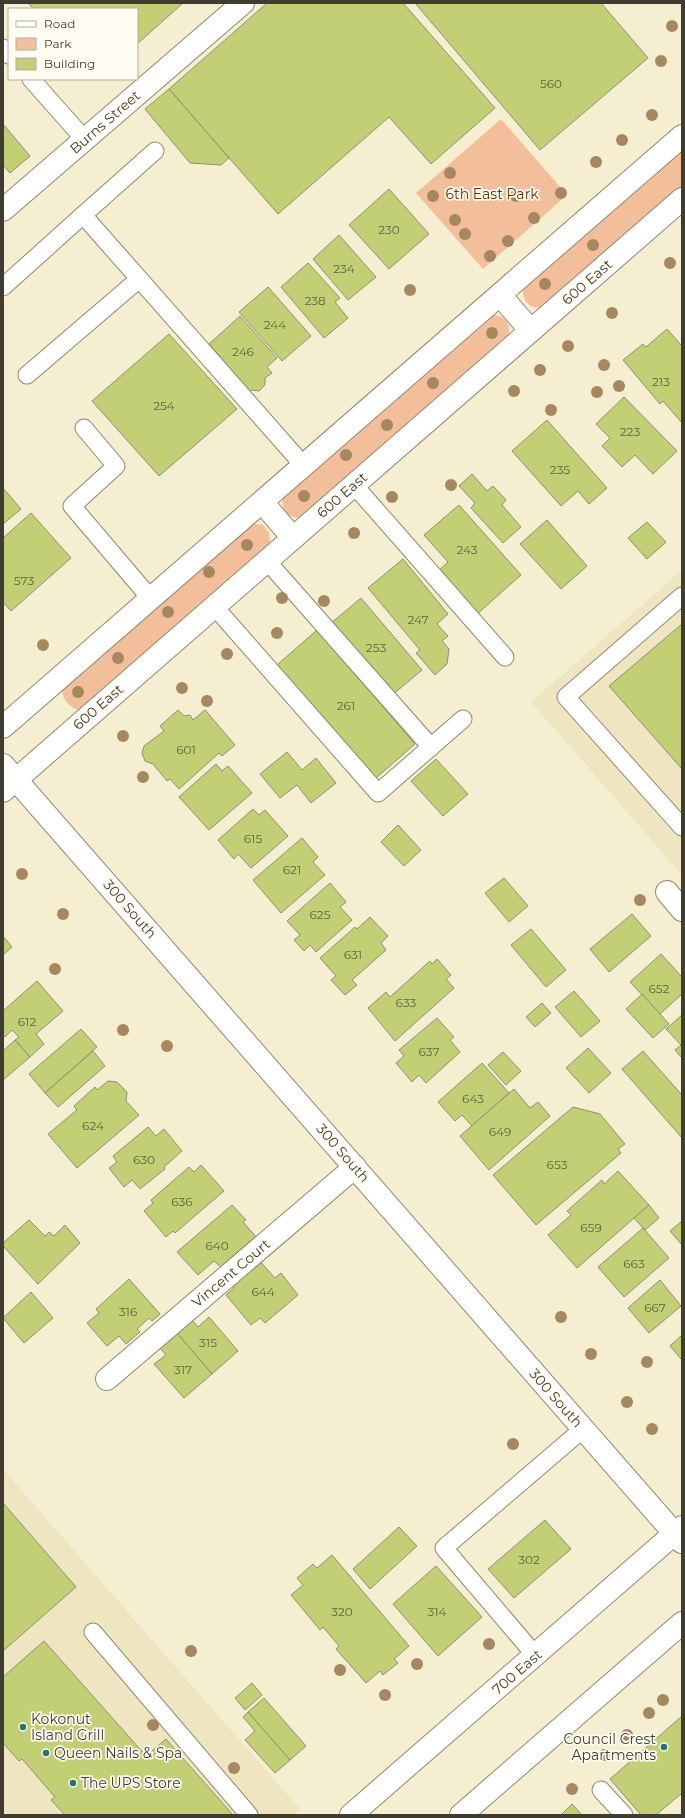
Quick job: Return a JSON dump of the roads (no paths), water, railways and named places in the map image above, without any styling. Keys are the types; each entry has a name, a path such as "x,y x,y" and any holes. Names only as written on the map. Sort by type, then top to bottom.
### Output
{"street":[{"name":"Burns Street","path":"3,210 243,3"},
{"path":"3,727 682,136"},
{"name":"600 East","path":"7,779 267,561 682,199"},
{"path":"500,295 531,330"},
{"path":"262,502 293,538"},
{"name":"300 South","path":"7,779 355,1167 583,1429 680,1534"},
{"path":"667,892 682,910"},
{"name":"Vincent Court","path":"107,1379 355,1167"},
{"name":"700 East","path":"351,1815 535,1655 680,1534"},
{"path":"461,1815 682,1623"}],"lane":[{"path":"31,80 85,140"},
{"path":"3,287 156,151"},
{"path":"83,215 138,280 304,466"},
{"path":"27,375 138,280"},
{"path":"84,428 116,466 72,506 151,599"},
{"path":"354,485 505,657"},
{"path":"267,561 431,747"},
{"path":"682,596 566,697 682,827"},
{"path":"214,606 378,793 463,719"},
{"path":"535,1655 444,1548 583,1429"},
{"path":"93,1632 249,1815"},
{"path":"601,1790 624,1815"}],"place":[{"name":"Kokonut Island Grill","path":"23,1727"},
{"name":"Council Crest Apartments","path":"664,1747"},
{"name":"Queen Nails & Spa","path":"46,1753"},
{"name":"The UPS Store","path":"73,1783"}],"park label":[{"name":"6th East Park","path":"492,194"}]}
